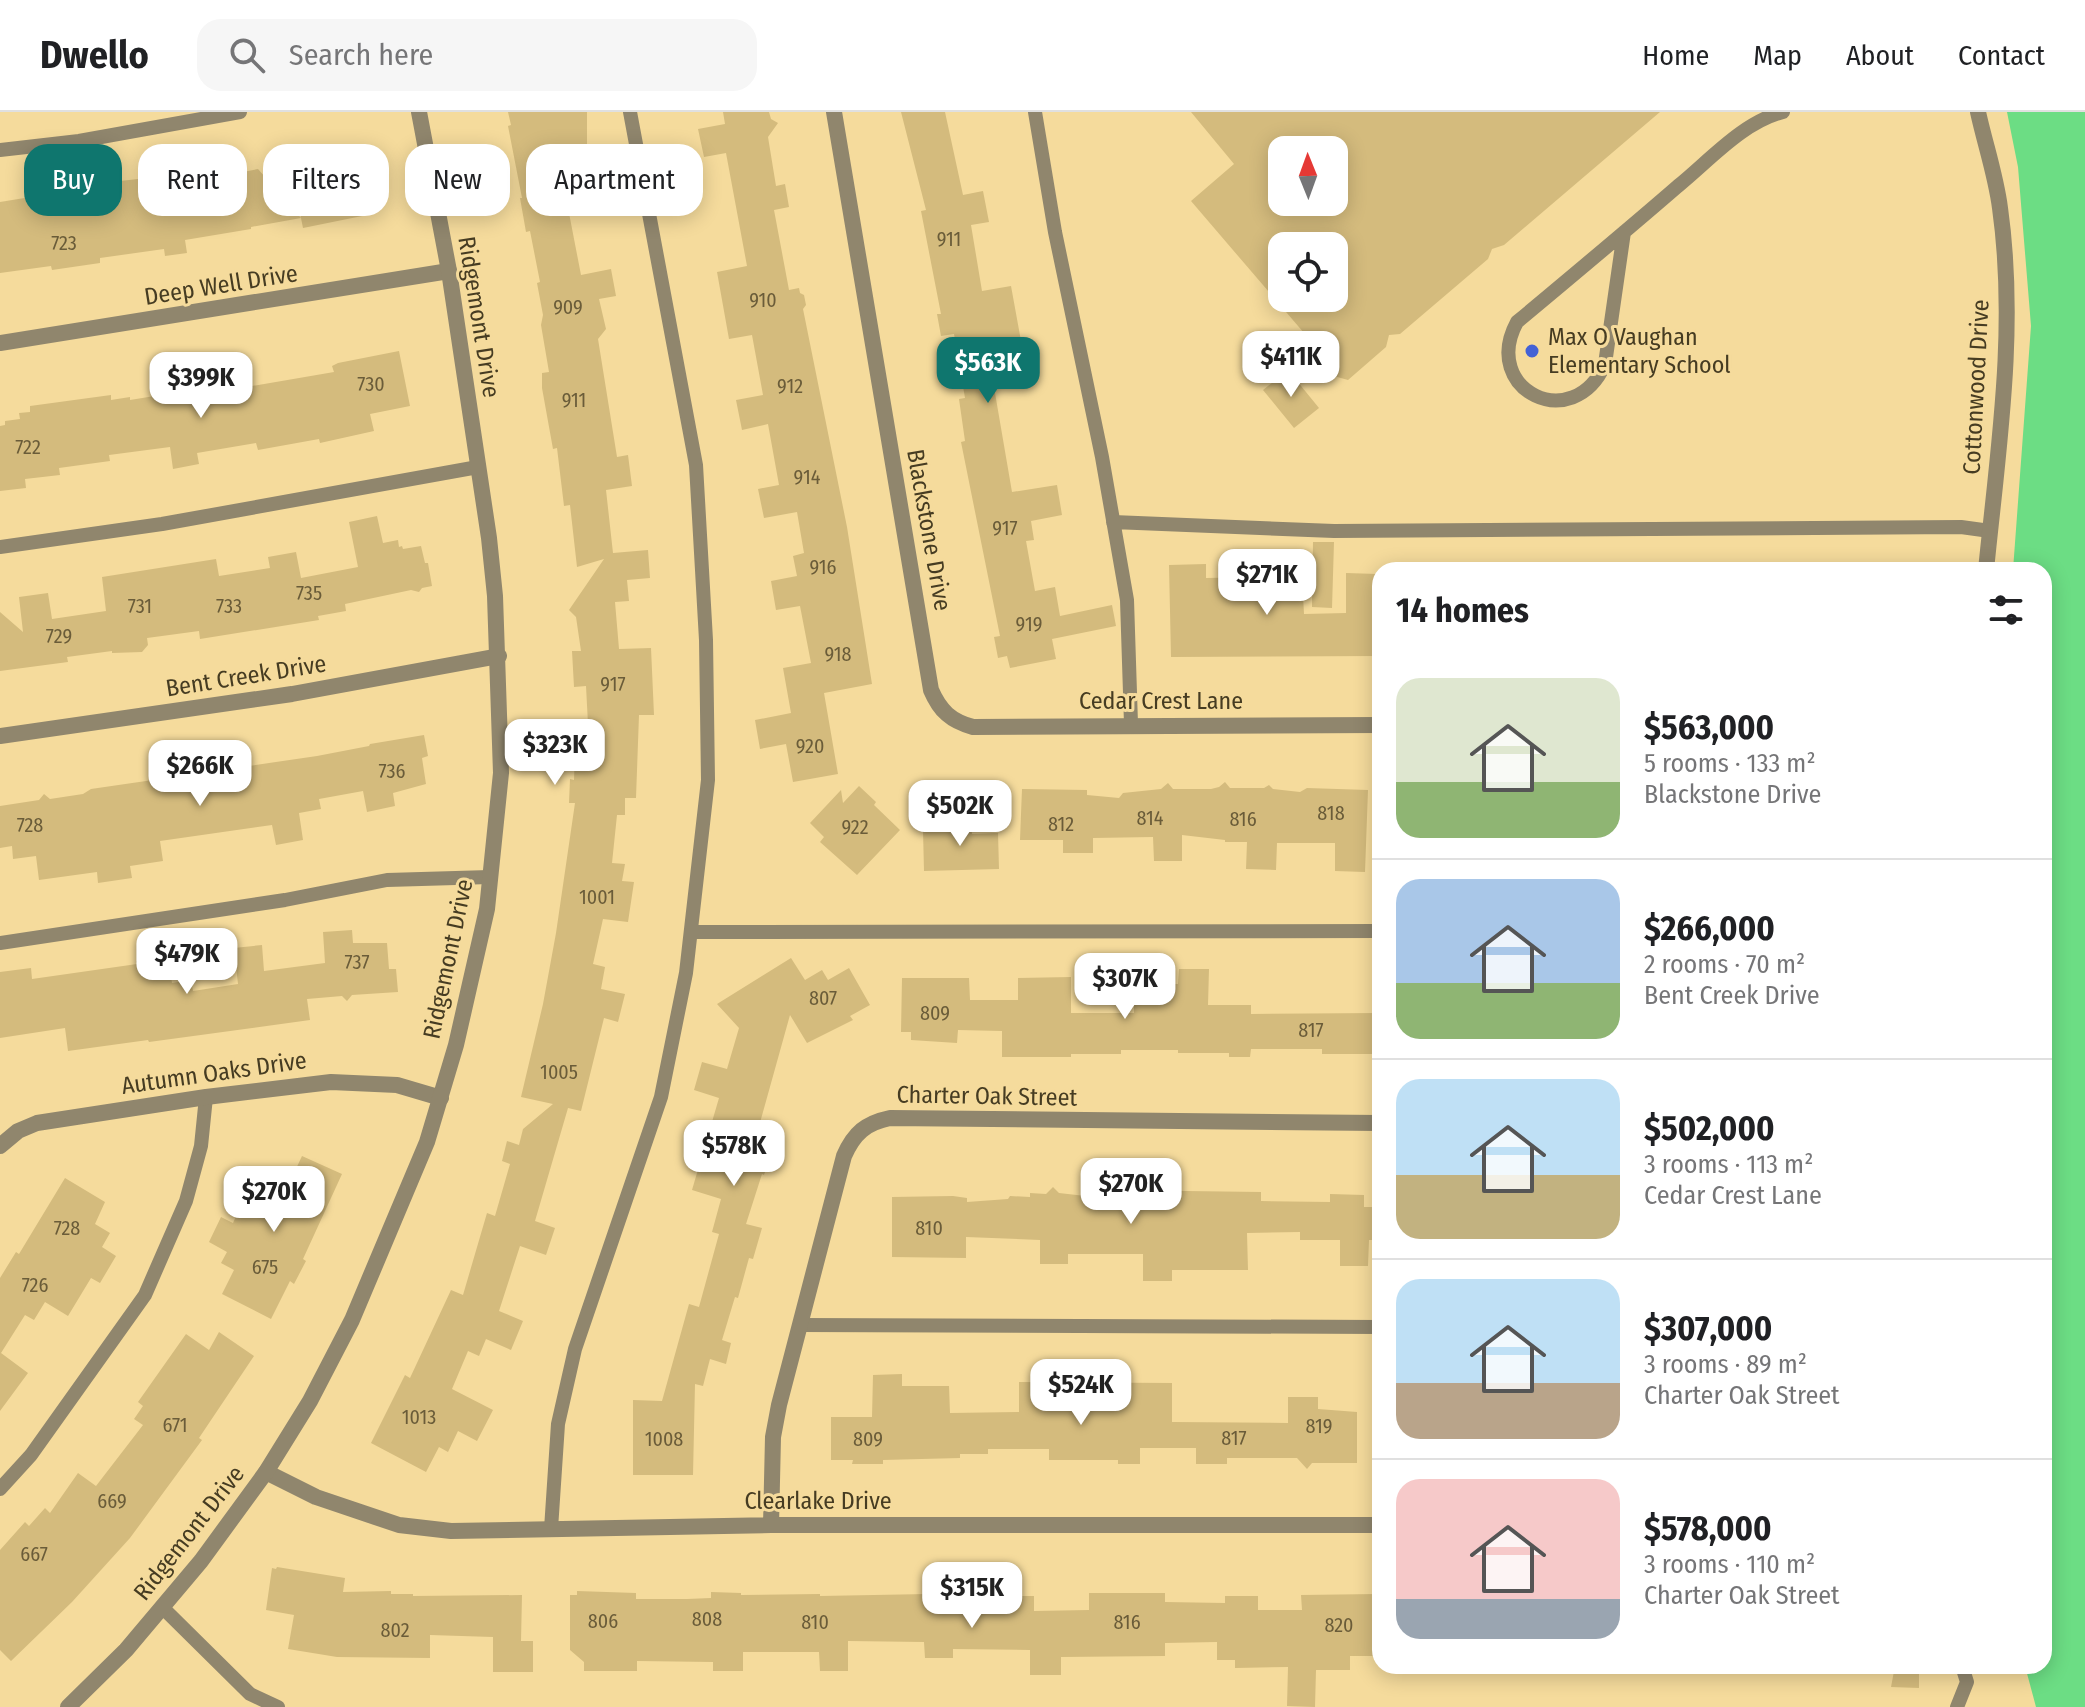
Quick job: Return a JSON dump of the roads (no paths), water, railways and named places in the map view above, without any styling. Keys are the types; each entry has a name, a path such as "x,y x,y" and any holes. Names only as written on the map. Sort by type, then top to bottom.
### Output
{"street":[{"name":"Ridgemont Drive","path":"68,1707 163,1608 266,1472 310,1401 352,1320 427,1142 456,1045 487,909 501,773 499,656 492,567 449,271 419,112"},
{"name":"Blackstone Drive","path":"834,112 931,690 946,715"},
{"name":"Cottonwood Drive","path":"1978,112 2000,207 2007,309 2006,372 1987,562"},
{"name":"Deep Well Drive","path":"0,343 449,271"},
{"name":"Bent Creek Drive","path":"0,736 292,694 499,656"},
{"name":"Cedar Crest Lane","path":"946,715 958,723 973,727 1372,725"},
{"name":"Autumn Oaks Drive","path":"0,1146 18,1131 37,1123 206,1097 331,1082 397,1085 441,1098"},
{"name":"Charter Oak Street","path":"771,1525 773,1437 844,1156 861,1130 875,1121 890,1118 1372,1123"},
{"name":"Clearlake Drive","path":"266,1472 316,1497 399,1525 451,1531 771,1525 1372,1525"}],"lane":[{"path":"0,150 79,141 240,112"},
{"path":"551,1529 558,1424 575,1349 661,1097 686,973 708,780 706,640 696,465 630,112"},
{"path":"1035,112 1055,232 1127,600 1131,724"},
{"path":"1624,232 1605,364 1598,378 1588,390 1574,398 1559,401 1543,399 1528,392 1509,367 1507,352 1517,322 1624,232 1749,127 1783,112"},
{"path":"0,547 162,524 478,467"},
{"path":"1113,522 1334,531 1961,527 1990,531"},
{"path":"0,943 285,900 387,880 490,877"},
{"path":"691,932 1372,931"},
{"path":"0,1489 31,1455 145,1295 186,1201 201,1146 206,1097"},
{"path":"800,1325 1372,1327"},
{"path":"163,1608 250,1694 278,1707"},
{"path":"1957,1707 1967,1682 1964,1674"}],"place":[{"name":"Max O Vaughan Elementary School","path":"1532,351"}]}
